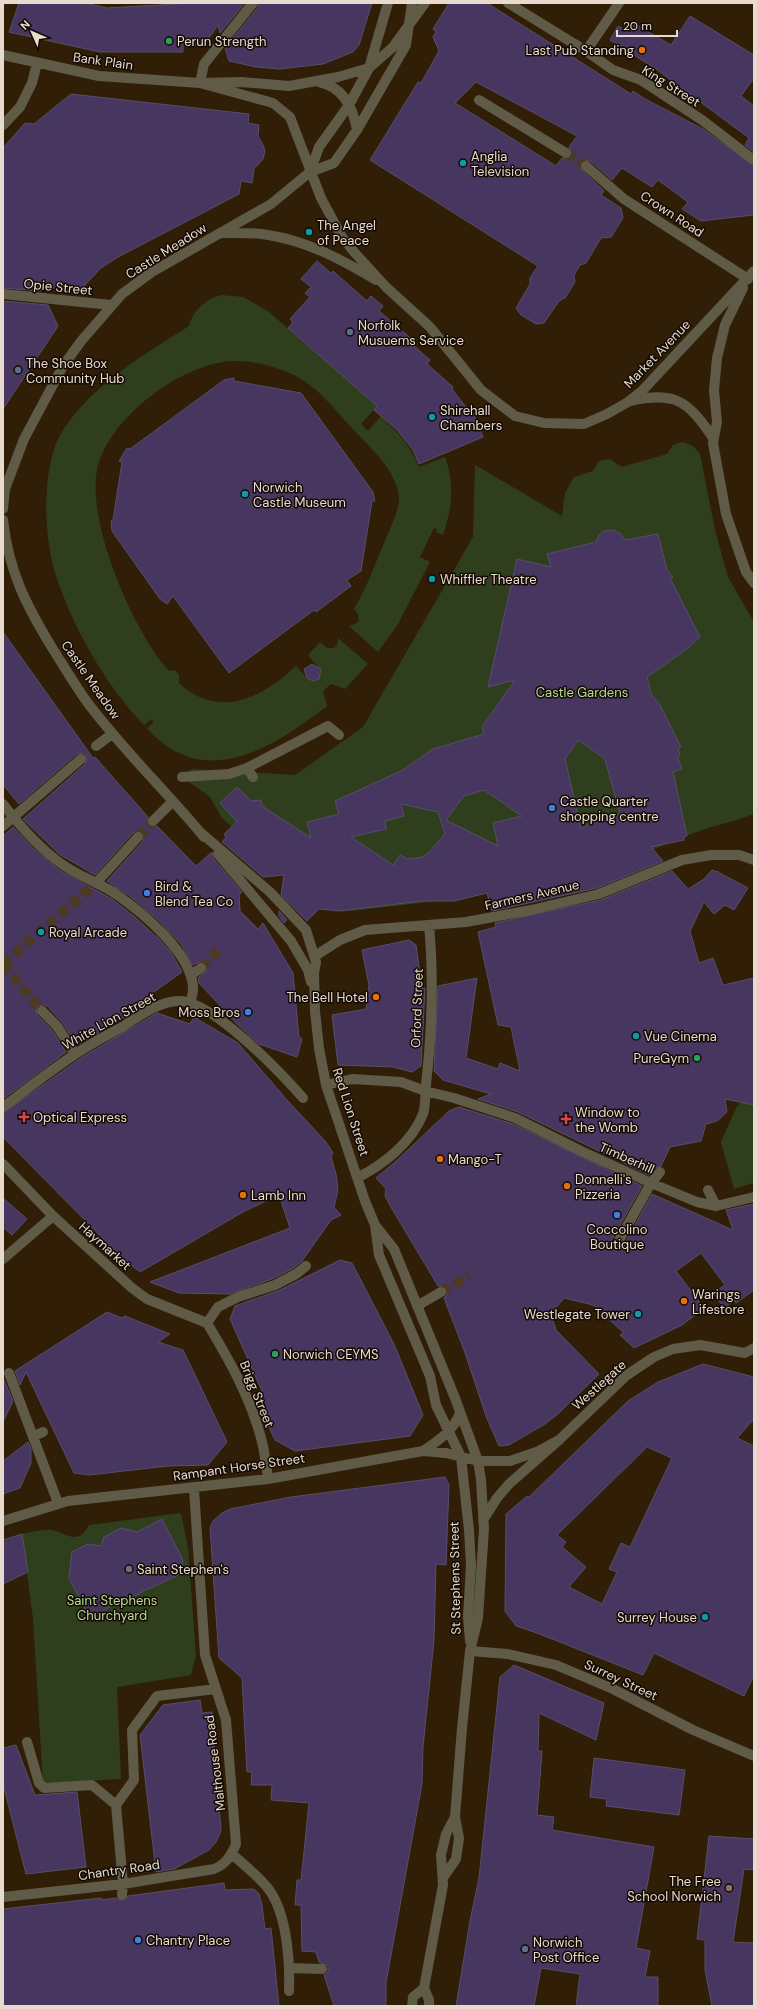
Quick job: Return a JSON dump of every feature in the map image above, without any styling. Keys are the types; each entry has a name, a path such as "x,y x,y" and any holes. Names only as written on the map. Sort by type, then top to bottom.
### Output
{"street":[{"path":"200,83 204,64 253,3"},
{"path":"310,172 319,147 349,105 369,68 388,3"},
{"path":"310,172 334,163 357,130 406,45 412,3"},
{"path":"369,68 393,47 409,27 424,3"},
{"name":"King Street","path":"508,3 586,51 613,70 641,80 702,120 754,160"},
{"path":"586,51 619,3"},
{"name":"Bank Plain","path":"3,54 37,63 100,76 200,83 240,82 290,86 369,68"},
{"path":"3,125 20,107 32,83 37,63"},
{"path":"317,81 329,84 337,89 349,105 355,117 357,130"},
{"name":"Bank Plain","path":"200,83 238,94 258,97 273,103 284,111 294,124 310,172"},
{"path":"479,100 566,153"},
{"name":"Crown Road","path":"586,166 624,199 748,279"},
{"name":"Castle Meadow","path":"3,509 5,489 24,439 41,404 63,366 111,305 122,294 152,272 271,204 310,172"},
{"name":"Market Avenue","path":"310,172 329,216 342,237 386,287 430,327 481,390 515,416 544,423 584,424 607,414 628,402 642,390 748,279"},
{"name":"Market Avenue","path":"222,232 255,233 294,240 338,258 386,287"},
{"path":"754,271 748,279 725,325 717,358 714,390 717,422 713,438 719,481 726,514 746,572 754,583"},
{"name":"Opie Street","path":"3,294 111,305"},
{"path":"628,402 653,396 666,397 680,401 700,419 713,438"},
{"name":"Castle Meadow","path":"3,520 6,546 16,582 29,610 86,702 112,734 200,832 292,941 308,970 314,994"},
{"path":"182,776 250,772 328,726 338,736"},
{"path":"96,746 112,734"},
{"path":"3,826 81,759"},
{"path":"153,821 172,802"},
{"path":"3,804 13,817 62,864 116,894 153,924 184,960 190,975 193,989 190,1004"},
{"name":"Castle Meadow","path":"200,832 290,911 306,930 315,956"},
{"path":"96,883 138,837"},
{"name":"Farmers Avenue","path":"315,956 340,940 365,930 493,918 599,894 690,859 718,855 739,855 754,860"},
{"name":"Orford Street","path":"358,1177 387,1159 409,1136 423,1113 431,1039 432,954 429,925"},
{"name":"Red Lion Street","path":"315,956 314,994 318,1048 326,1085 358,1177 361,1190 375,1225 379,1256 430,1376 436,1405 461,1457"},
{"path":"190,975 201,968"},
{"name":"White Lion Street","path":"3,1106 75,1054 162,1005 179,1001 206,1010 244,1039 272,1063 303,1098"},
{"path":"42,1011 57,1026 75,1054"},
{"name":"Timberhill","path":"326,1085 352,1080 401,1082 425,1091 454,1098 515,1118 651,1183 697,1202 716,1206 754,1197"},
{"name":"Haymarket","path":"3,1164 53,1216 132,1288 147,1299 208,1323"},
{"path":"617,1244 651,1183 660,1172"},
{"path":"708,1190 716,1206"},
{"path":"3,1259 53,1216"},
{"name":"Red Lion Street","path":"375,1225 394,1249 478,1461"},
{"path":"208,1323 218,1307 238,1296 275,1285 296,1274 306,1266"},
{"path":"416,1306 441,1292"},
{"name":"Brigg Street","path":"208,1323 229,1359 251,1410 263,1445 268,1479"},
{"name":"Westlegate","path":"483,1520 497,1498 509,1484 559,1440 627,1375 654,1357 673,1349 700,1345 749,1351"},
{"path":"11,1378 38,1434 58,1504"},
{"name":"Rampant Horse Street","path":"424,1451 439,1440 449,1430 456,1422 460,1413"},
{"name":"Westlegate","path":"461,1457 478,1461 510,1461 539,1451 559,1440"},
{"name":"Rampant Horse Street","path":"3,1521 58,1504 156,1491 194,1489 268,1479 424,1451 446,1452 461,1457"},
{"name":"St Stephens Street","path":"461,1457 469,1530 471,1565 468,1617 470,1651"},
{"name":"St Stephens Street","path":"443,1878 456,1858 460,1838 455,1817 470,1651 478,1618 483,1520 481,1480 478,1461"},
{"name":"Malthouse Road","path":"194,1489 204,1648 226,1720 236,1844 232,1854"},
{"name":"Surrey Street","path":"470,1651 523,1656 556,1665 613,1689 693,1730 754,1756"},
{"path":"122,1895 123,1884 116,1806 134,1780 132,1730 157,1696 216,1689"},
{"path":"27,1742 38,1783 44,1788 92,1785 116,1806"},
{"name":"St Stephens Street","path":"429,2006 429,2000 424,1988 443,1878 441,1855 446,1834 455,1817"},
{"path":"232,1854 257,1876 270,1891 277,1906 284,1929 290,1968 289,1991"},
{"name":"Chantry Road","path":"3,1897 123,1884 214,1869 224,1865 232,1854"},
{"path":"290,1968 322,1969"},
{"name":"St Stephens Street","path":"412,2006 413,1997 424,1988"}],"green space":[{"path":"221,295 243,297 269,312 377,406 361,424 368,431 383,414 383,419 404,441 419,467 445,457 450,477 451,496 449,515 443,535 436,532 437,529 434,528 420,557 430,562 398,624 378,652 349,626 359,621 358,614 354,609 367,584 393,522 398,507 399,494 390,473 381,459 318,392 294,375 280,369 256,363 232,361 212,364 191,372 170,383 150,397 131,414 115,432 104,451 97,470 96,492 99,518 105,546 115,574 139,627 166,668 170,671 175,670 179,675 179,683 194,694 209,700 225,702 240,700 255,695 269,687 296,666 307,678 315,681 319,678 321,671 308,655 320,642 327,648 334,648 337,645 338,638 368,664 345,689 331,684 323,691 327,706 285,736 262,748 238,757 215,760 192,758 169,747 147,728 154,722 151,719 144,725 116,691 103,672 79,632 61,590 54,569 50,549 46,508 50,465 56,443 75,413 89,398 121,371 189,326 197,310 205,302"},
{"name":"Castle Gardens","path":"683,442 693,446 700,454 715,530 728,577 754,622 754,814 699,831 614,865 540,884 414,904 350,911 327,889 266,857 222,818 210,797 182,777 192,769 295,775 363,727 473,537 475,465 562,516 565,493 574,477 593,471 599,461 610,459 622,467 667,454 673,445"},
{"path":"754,1093 754,1183 734,1189 721,1142 737,1106"},
{"name":"Saint Stephens Churchyard","path":"181,1513 188,1548 196,1656 191,1675 117,1687 121,1779 43,1783 33,1619 22,1534 50,1530 76,1537 85,1532 89,1525"}],"building":[{"path":"19,3 85,3 107,8 195,3 245,3 220,33 218,25 204,45 183,45 183,52 100,52 9,32"},
{"path":"259,3 372,3 359,45 353,52 323,64 280,69 256,67 229,61 225,48 258,7"},
{"path":"449,3 487,3 631,94 633,91 645,99 703,129 754,166 754,215 701,221 682,209 688,202 658,180 652,187 622,168 612,180 590,161 584,160 580,164 580,168 604,191 601,195 621,208 623,218 611,237 601,238 586,263 580,265 574,275 575,282 565,298 559,301 544,323 536,324 521,315 516,308 530,284 530,278 538,266 370,160 418,82 421,83 439,51 433,37 436,32 433,29","holes":["476,82 577,136 569,147 572,153 571,157 566,159 562,158 556,166 455,103"]},
{"path":"690,16 754,55 754,78 741,96 754,106 754,152 745,145 749,138 656,69 610,40 618,26 630,33 635,24 671,45"},
{"path":"71,94 249,114 248,123 259,125 258,136 265,151 263,159 254,169 252,183 241,181 239,194 118,257 101,268 80,290 39,287 41,291 3,288 3,148 25,123 34,124"},
{"path":"317,261 331,273 333,271 367,301 371,296 383,306 379,311 414,341 412,344 430,360 427,364 453,387 452,389 469,411 472,410 483,437 419,464 413,450 397,430 374,410 377,406 288,328 293,322 290,319 310,297 305,293 311,287 301,279"},
{"path":"3,301 48,305 58,326 3,409"},
{"name":"Norwich Castle Museum","path":"234,378 234,381 301,393 373,492 375,501 372,501 361,571 347,580 351,586 316,612 314,610 229,673 173,596 167,604 160,599 112,531 111,521 113,520 122,462 119,461 127,448 130,449 224,380"},
{"path":"612,530 620,533 625,540 658,534 667,570 673,577 670,578 700,637 687,649 647,677 651,694 660,705 681,747 678,748 680,756 677,756 682,769 673,772 687,836 684,837 684,840 651,847 663,861 597,888 492,911 487,893 454,901 421,901 340,911 319,909 307,921 281,895 284,875 263,877 222,842 226,837 224,834 237,822 220,803 237,787 251,801 261,800 262,806 311,838 307,822 339,814 335,801 401,771 433,749 484,734 482,727 515,680 488,687 517,559 551,567 547,554 596,542 599,535 604,531","holes":["578,740 605,759 620,814 595,820 581,829 565,759","484,790 522,816 493,823 498,846 446,820 464,796","401,804 438,812 445,834 423,857 407,859 400,855 393,865 351,837 386,829 385,821 404,816"]},
{"path":"3,632 93,758 95,757 148,817 148,825 152,827 157,826 196,866 212,852 213,858 242,892 239,895 240,911 258,929 263,923 293,973 299,1037 302,1039 297,1057 259,1044 237,1024 199,983 198,978 207,970 206,964 200,962 193,965 181,944 157,919 131,897 107,881 143,841 144,835 142,832 136,831 133,833 95,875 59,854 23,819 85,764 87,758 84,753 77,754 19,804 3,785"},
{"path":"312,664 321,669 319,679 313,681 307,678 304,669"},
{"path":"13,827 34,849 59,870 112,899 135,917 171,952 182,972 134,1006 140,1008 77,1045 62,1022 47,1006 38,1006 36,1010 37,1015 52,1030 66,1052 3,1099 3,836"},
{"name":"Vue Cinema","path":"712,870 718,871 748,888 734,910 725,905 714,914 704,902 690,931 699,963 713,958 723,985 754,978 754,1105 725,1099 727,1112 717,1121 706,1124 701,1141 670,1147 661,1166 655,1168 649,1175 518,1112 478,1099 491,1094 443,1080 434,1071 438,986 477,978 466,1058 498,1069 500,1063 520,1071 511,1027 498,1025 478,932 496,927 495,923 601,900 672,871 688,889 704,879"},
{"path":"279,911 287,920 284,923 279,916"},
{"path":"409,940 416,945 422,989 425,988 421,1066 412,1072 393,1067 338,1065 332,1015 366,1009 369,985 362,950"},
{"path":"157,1013 190,1024 194,1017 238,1043 287,1100 326,1142 333,1153 331,1157 336,1174 338,1190 334,1207 341,1215 331,1220 302,1261 292,1269 272,1279 230,1294 179,1293 150,1282 290,1228 279,1195 243,1212 140,1272 123,1259 3,1137 3,1113 84,1056"},
{"path":"459,1107 513,1124 642,1186 611,1241 611,1247 614,1250 620,1250 623,1247 652,1194 733,1230 726,1210 754,1204 754,1290 736,1303 735,1300 724,1308 713,1293 725,1285 701,1253 676,1271 704,1308 682,1325 634,1348 620,1335 624,1333 593,1305 564,1298 551,1314 556,1330 599,1374 558,1414 545,1424 509,1445 499,1446 486,1416 464,1350 444,1298 447,1295 447,1289 444,1286 438,1286 385,1196 386,1189 376,1178 449,1111"},
{"path":"3,1198 27,1219 12,1235 3,1227"},
{"path":"340,1260 352,1263 394,1344 423,1415 410,1436 295,1451 275,1440 254,1395 262,1391 230,1319 235,1306 280,1290"},
{"path":"107,1312 122,1318 125,1316 170,1334 158,1342 183,1350 227,1442 208,1465 168,1466 89,1475 74,1473 26,1372 20,1385 15,1371"},
{"path":"703,1364 754,1377 754,1419 737,1438 754,1446 754,1675 744,1696 654,1653 643,1675 516,1626 505,1611 506,1514 527,1496 529,1497 628,1401 658,1382","holes":["647,1447 672,1458 630,1547 621,1543 609,1569 617,1572 602,1604 569,1587 586,1567 562,1547 566,1542 557,1535"]},
{"path":"3,1378 13,1401 3,1422"},
{"path":"28,1442 31,1449 31,1463 20,1488 3,1494 3,1461"},
{"path":"445,1477 449,1485 446,1565 436,1564 434,1640 423,1747 422,1784 386,1983 386,2006 334,2006 324,1975 328,1972 328,1966 319,1962 316,1952 302,1951 301,1905 295,1905 297,1880 301,1880 309,1803 271,1800 272,1785 251,1785 252,1772 247,1772 242,1678 219,1658 210,1528 213,1521 222,1513 230,1509 291,1497"},
{"name":"Saint Stephen's","path":"162,1519 182,1558 184,1572 149,1588 128,1600 126,1598 90,1618 69,1578 72,1552 88,1544 101,1546 104,1537 121,1528 137,1532"},
{"path":"22,1534 28,1572 3,1584 3,1540"},
{"path":"514,1665 604,1703 596,1740 539,1713 538,1751 542,1751 537,1815 554,1817 552,1830 654,1847 636,1948 650,1951 645,1977 658,1977 658,2006 576,2006 580,1974 541,1968 534,2006 456,2006 470,1921 479,1878 500,1677"},
{"path":"200,1700 202,1713 212,1712 221,1831 216,1842 209,1850 174,1869 156,1872 140,1735 163,1705"},
{"path":"16,1745 35,1795 77,1792 86,1867 26,1874 3,1784 3,1748"},
{"path":"594,1758 685,1770 679,1815 606,1806 607,1799 590,1797"},
{"path":"709,1836 754,1839 754,1870 744,1869 733,1942 754,1943 754,2006 712,2006 705,1970 705,1940 697,1939"},
{"name":"Chantry Place","path":"224,1883 225,1890 254,1889 259,1894 265,1929 271,1928 279,2006 3,2006 3,1909 101,1898 102,1900 116,1898 122,1901 128,1896"}],"tunnel":[{"path":"566,153 586,166"},
{"path":"138,837 153,821"},
{"path":"3,964 96,883"},
{"path":"201,968 219,949"},
{"path":"3,964 42,1011"},
{"path":"441,1292 469,1275"}],"place":[{"name":"Perun Strength","path":"169,41"},
{"name":"Last Pub Standing","path":"642,50"},
{"name":"Anglia Television","path":"463,163"},
{"name":"The Angel of Peace","path":"309,232"},
{"name":"Norfolk Musuems Service","path":"350,332"},
{"name":"The Shoe Box Community Hub","path":"18,370"},
{"name":"Shirehall Chambers","path":"432,417"},
{"name":"Norwich Castle Museum","path":"245,494"},
{"name":"Whiffler Theatre","path":"432,579"},
{"name":"Castle Quarter shopping centre","path":"552,808"},
{"name":"Bird & Blend Tea Co","path":"147,893"},
{"name":"Royal Arcade","path":"41,932"},
{"name":"The Bell Hotel","path":"376,997"},
{"name":"Moss Bros","path":"248,1012"},
{"name":"Vue Cinema","path":"636,1036"},
{"name":"PureGym","path":"697,1058"},
{"name":"Optical Express","path":"24,1117"},
{"name":"Window to the Womb","path":"566,1119"},
{"name":"Mango-T","path":"440,1159"},
{"name":"Donnelli's Pizzeria","path":"567,1186"},
{"name":"Lamb Inn","path":"243,1195"},
{"name":"Coccolino Boutique","path":"617,1215"},
{"name":"Warings Lifestore","path":"684,1301"},
{"name":"Westlegate Tower","path":"638,1314"},
{"name":"Norwich CEYMS","path":"275,1354"},
{"name":"Saint Stephen's","path":"129,1569"},
{"name":"Surrey House","path":"705,1617"},
{"name":"The Free School Norwich","path":"729,1888"},
{"name":"Chantry Place","path":"138,1940"},
{"name":"Norwich Post Office","path":"525,1949"}]}
